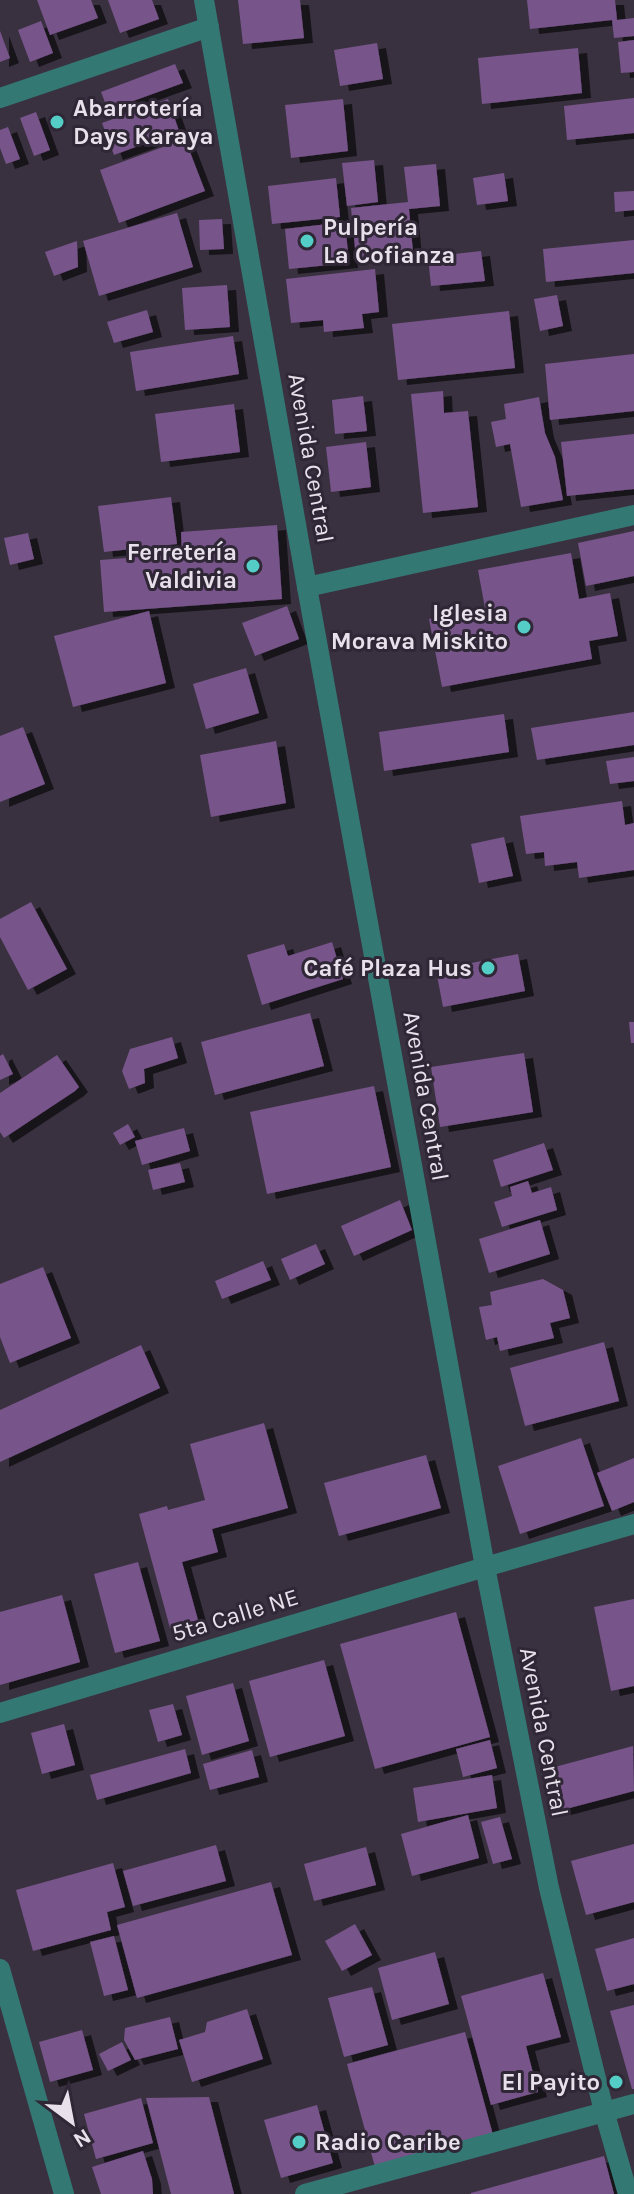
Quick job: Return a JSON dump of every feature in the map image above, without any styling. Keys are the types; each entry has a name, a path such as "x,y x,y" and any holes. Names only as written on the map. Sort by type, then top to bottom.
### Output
{"street":[{"name":"Avenida Central","path":"204,0 485,1567 549,1888 604,2111 628,2194"},
{"path":"0,98 209,27"},
{"path":"307,587 634,515"},
{"name":"5ta Calle NE","path":"0,1713 634,1524"},
{"path":"0,1969 64,2194"},
{"path":"305,2194 634,2104"}],"building":[{"path":"37,0 91,0 98,18 50,35"},
{"path":"108,0 152,0 159,19 120,33"},
{"path":"238,0 300,0 304,38 243,44"},
{"path":"527,0 615,0 617,20 634,18 634,36 614,38 612,20 530,29"},
{"path":"41,21 53,53 30,62 18,30"},
{"path":"0,31 10,58 0,62"},
{"path":"634,40 634,72 621,73 618,42"},
{"path":"377,43 383,79 340,86 334,50"},
{"path":"578,48 582,93 482,104 478,58"},
{"path":"175,64 183,83 108,110 101,92"},
{"path":"634,98 634,133 567,140 564,106"},
{"path":"168,99 179,131 114,155 102,123"},
{"path":"343,99 348,151 291,158 285,105"},
{"path":"36,112 50,150 34,156 20,118"},
{"path":"8,127 20,159 6,164 0,148 0,130"},
{"path":"185,139 205,191 119,223 100,170"},
{"path":"374,160 378,202 347,206 342,163"},
{"path":"436,164 440,206 409,209 413,252 356,258 351,208 408,202 404,167"},
{"path":"504,173 508,201 477,205 473,178"},
{"path":"336,178 340,217 272,224 268,186"},
{"path":"634,191 634,210 615,212 614,192"},
{"path":"177,213 193,267 99,296 83,241"},
{"path":"222,219 224,249 200,250 199,220"},
{"path":"345,222 349,263 289,269 285,229"},
{"path":"634,240 634,273 546,282 543,249"},
{"path":"77,241 78,267 54,276 45,252"},
{"path":"481,251 485,281 431,286 428,257"},
{"path":"375,269 379,312 362,314 364,328 324,332 323,320 291,323 286,279"},
{"path":"227,285 230,327 185,330 182,288"},
{"path":"557,295 563,326 540,331 534,299"},
{"path":"147,310 153,332 114,343 107,322"},
{"path":"509,311 515,368 398,380 392,324"},
{"path":"233,336 239,374 136,391 130,352"},
{"path":"634,354 634,411 550,420 545,364"},
{"path":"443,391 444,413 468,411 478,507 423,513 411,394"},
{"path":"363,396 367,431 335,434 332,400"},
{"path":"539,397 563,500 521,507 510,444 496,447 491,422 506,419 504,404"},
{"path":"234,404 240,452 161,462 155,414"},
{"path":"634,434 634,489 567,496 561,442"},
{"path":"366,442 371,487 331,492 326,447"},
{"path":"171,497 177,544 104,552 98,506"},
{"path":"277,525 282,599 104,612 100,560 182,554 181,532"},
{"path":"634,531 634,576 586,586 578,543"},
{"path":"28,533 34,559 10,565 4,538"},
{"name":"Iglesia Morava Miskito","path":"571,553 579,599 610,593 618,636 589,641 592,659 442,687 429,619 485,608 478,570"},
{"path":"287,606 299,639 255,656 242,623"},
{"path":"149,611 166,683 73,707 54,636"},
{"path":"246,668 259,713 206,729 193,684"},
{"path":"634,712 634,745 537,760 531,728"},
{"path":"504,714 509,752 384,771 379,732"},
{"path":"23,727 45,784 0,802 0,736"},
{"path":"276,741 286,803 211,817 200,755"},
{"path":"634,757 634,781 610,784 606,761"},
{"path":"622,801 625,825 634,823 634,870 579,878 577,862 545,866 544,852 526,854 520,816"},
{"path":"504,837 513,876 479,883 471,844"},
{"path":"31,902 67,969 28,990 0,937 0,919"},
{"path":"332,942 343,979 262,1005 247,955 284,944 288,956"},
{"path":"518,954 525,991 443,1007 436,970"},
{"path":"310,1013 324,1066 215,1095 201,1042"},
{"path":"629,1022 634,1022 634,1043 631,1043"},
{"path":"172,1037 178,1058 144,1069 145,1083 129,1089 122,1071 130,1049"},
{"path":"524,1053 533,1112 440,1127 431,1067"},
{"path":"3,1054 13,1074 0,1080 0,1056"},
{"path":"57,1055 79,1087 4,1138 0,1132 0,1093"},
{"path":"374,1086 391,1167 267,1194 250,1112"},
{"path":"128,1124 135,1137 120,1145 113,1133"},
{"path":"184,1128 190,1151 142,1165 135,1141"},
{"path":"544,1143 553,1170 501,1187 493,1160"},
{"path":"180,1163 185,1182 153,1190 148,1170"},
{"path":"528,1181 532,1193 551,1187 557,1210 502,1227 494,1202 512,1196 510,1187"},
{"path":"400,1200 412,1230 354,1256 341,1226"},
{"path":"540,1220 550,1254 489,1273 479,1239"},
{"path":"316,1244 325,1264 290,1280 281,1259"},
{"path":"263,1261 271,1280 222,1299 215,1281"},
{"path":"43,1267 71,1338 10,1363 0,1337 0,1284"},
{"path":"543,1279 563,1290 570,1318 550,1323 554,1338 500,1351 497,1337 486,1340 479,1307 492,1305 490,1292"},
{"path":"604,1342 619,1401 525,1426 510,1368"},
{"path":"141,1345 160,1388 0,1462 0,1410"},
{"path":"264,1423 288,1508 212,1529 218,1552 182,1562 198,1620 170,1628 139,1514 205,1500 190,1444"},
{"path":"581,1438 604,1506 520,1534 498,1466"},
{"path":"426,1455 441,1508 339,1536 324,1483"},
{"path":"634,1458 634,1502 612,1511 597,1473"},
{"path":"138,1562 160,1641 115,1653 94,1574"},
{"path":"62,1595 80,1662 0,1685 0,1612"},
{"path":"634,1599 634,1686 611,1691 594,1607"},
{"path":"456,1612 490,1737 375,1769 340,1644"},
{"path":"324,1660 345,1736 270,1757 249,1681"},
{"path":"233,1683 249,1741 202,1755 186,1696"},
{"path":"173,1704 182,1735 158,1742 149,1710"},
{"path":"64,1724 75,1765 42,1774 31,1733"},
{"path":"490,1740 497,1768 463,1777 456,1749"},
{"path":"633,1746 634,1791 562,1810 551,1768"},
{"path":"185,1749 191,1773 97,1800 90,1775"},
{"path":"252,1750 259,1777 210,1790 203,1764"},
{"path":"492,1775 497,1808 418,1822 413,1788"},
{"path":"468,1815 479,1858 412,1876 401,1834"},
{"path":"500,1817 512,1859 493,1864 481,1822"},
{"path":"634,1844 634,1902 586,1915 571,1861"},
{"path":"216,1845 226,1881 133,1906 123,1871"},
{"path":"366,1847 376,1885 314,1901 304,1864"},
{"path":"113,1863 125,1907 107,1912 111,1930 33,1951 16,1890"},
{"path":"271,1882 292,1955 137,1998 117,1925"},
{"path":"355,1924 372,1955 342,1971 325,1941"},
{"path":"114,1936 128,1990 104,1996 90,1942"},
{"path":"634,1938 634,1984 607,1991 595,1949"},
{"path":"435,1952 449,2004 392,2020 378,1968"},
{"path":"543,1973 561,2037 526,2046 538,2092 491,2105 461,1996"},
{"path":"372,1987 388,2045 344,2057 328,1998"},
{"path":"634,2005 634,2089 632,2089 610,2011"},
{"path":"247,2009 263,2059 192,2082 179,2040 205,2032 207,2022"},
{"path":"170,2017 178,2049 135,2060 124,2040 125,2028"},
{"path":"82,2030 93,2070 50,2082 39,2042"},
{"path":"465,2032 493,2135 375,2167 347,2064"},
{"path":"122,2042 131,2060 108,2071 99,2054"},
{"path":"209,2097 234,2194 171,2194 146,2098"},
{"path":"141,2098 153,2143 96,2159 84,2114"},
{"name":"Radio Caribe","path":"317,2105 333,2163 281,2178 264,2120"},
{"path":"143,2151 152,2179 153,2194 101,2194 92,2167"},
{"path":"604,2156 614,2194 471,2194 471,2193"}],"place":[{"name":"Abarrotería Days Karaya","path":"57,122"},
{"name":"Pulpería La Cofianza","path":"307,241"},
{"name":"Ferretería Valdivia","path":"253,566"},
{"name":"Iglesia Morava Miskito","path":"524,627"},
{"name":"Café Plaza Hus","path":"488,968"},
{"name":"El Payito","path":"616,2082"},
{"name":"Radio Caribe","path":"299,2142"}]}
